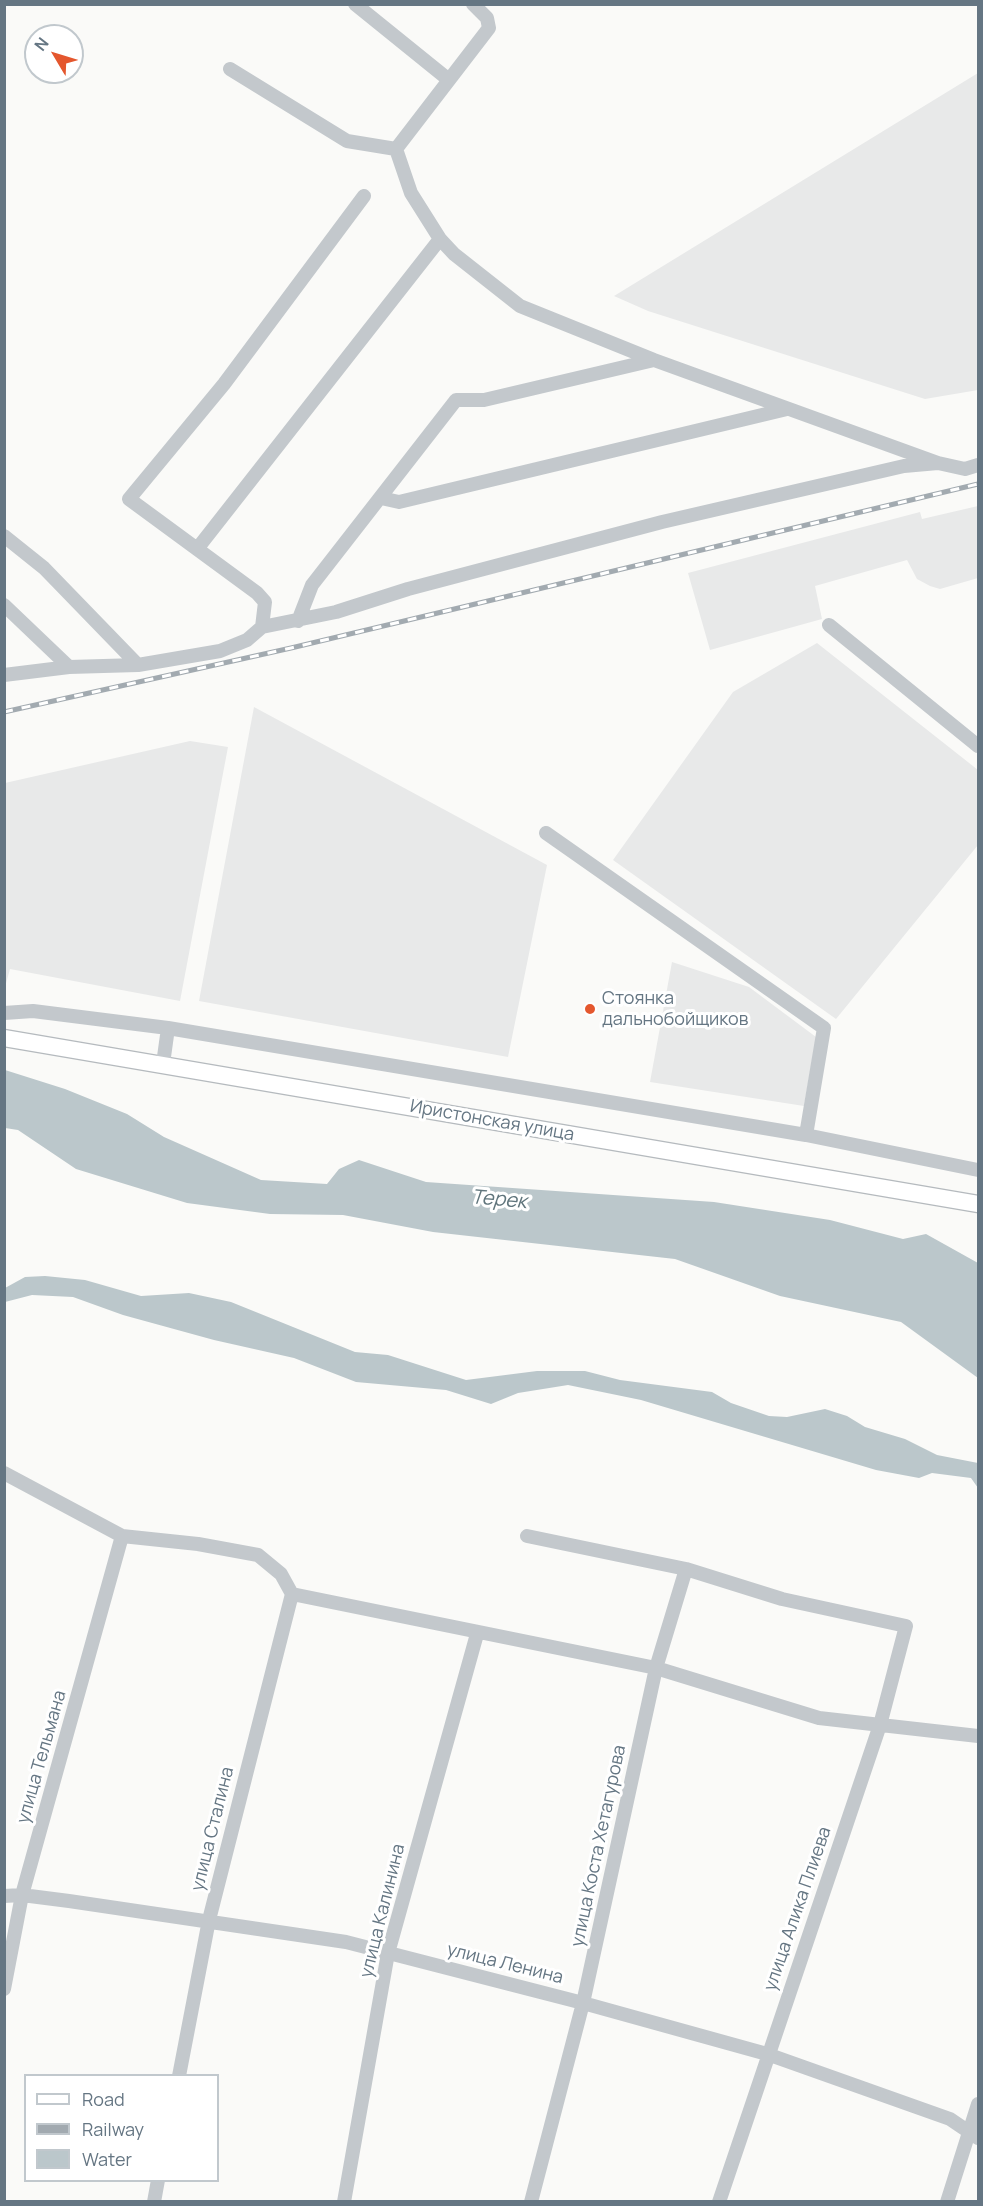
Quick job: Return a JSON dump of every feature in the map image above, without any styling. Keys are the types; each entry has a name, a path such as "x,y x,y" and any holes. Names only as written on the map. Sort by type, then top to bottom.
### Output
{"main road":[{"name":"Иристонская улица","path":"4,1038 978,1204"}],"street":[{"path":"355,4 449,80"},
{"path":"396,149 489,28 487,18 473,4"},
{"path":"230,69 347,141 396,149"},
{"path":"396,149 411,194 440,239 454,254 520,306 654,360 938,464 965,469 978,465"},
{"path":"262,627 265,602 257,593 129,499 224,384 364,196"},
{"path":"197,549 440,239"},
{"path":"298,621 312,585 456,400 484,400 654,360"},
{"path":"381,498 399,502 787,409"},
{"path":"4,675 69,667 138,665 220,651 247,640 262,627 298,621 662,522 904,466 938,464"},
{"path":"4,536 44,568 138,665"},
{"path":"4,605 69,667"},
{"path":"829,626 978,746"},
{"path":"546,833 824,1028 806,1135"},
{"path":"4,1012 33,1011 168,1028 806,1135 978,1170"},
{"path":"163,1064 168,1028"},
{"path":"4,1473 122,1536 198,1544 258,1555 281,1574 292,1594 477,1634 656,1668 809,1716 978,1736"},
{"name":"улица Тельмана","path":"4,1989 22,1895 122,1536"},
{"path":"527,1536 686,1569"},
{"name":"улица Алика Плиева","path":"686,1569 782,1599 906,1626 880,1725 767,2054 719,2202"},
{"name":"улица Коста Хетагурова","path":"531,2202 583,2003 656,1668 686,1569"},
{"name":"улица Сталина","path":"179,2074 209,1920 292,1594"},
{"name":"улица Калинина","path":"344,2202 388,1953 477,1634"},
{"name":"улица Ленина","path":"4,1896 22,1895 209,1920 346,1942 583,2003 767,2054 950,2119 974,2134"},
{"path":"947,2202 974,2134 978,2104"},
{"path":"154,2202 158,2182"}],"shaded area":[{"path":"978,73 978,390 925,399 648,311 614,296"},
{"path":"978,506 978,578 940,589 917,579 907,560 815,586 822,619 710,650 688,573 920,512 922,519"},
{"path":"817,643 978,770 978,845 836,1019 613,860 733,692"},
{"path":"254,707 547,865 508,1057 199,1001"},
{"path":"190,741 228,747 180,1001 10,969 5,987 5,783"},
{"path":"672,962 749,987 816,1037 804,1106 650,1082"}],"water":[{"name":"Терек","path":"5,1070 65,1089 127,1114 164,1137 261,1180 327,1184 339,1169 359,1160 426,1182 714,1202 830,1220 903,1239 926,1234 978,1263 978,1378 901,1322 780,1296 675,1259 433,1232 343,1215 270,1214 187,1203 76,1169 18,1130 5,1128"},
{"path":"45,1276 85,1280 141,1296 189,1293 231,1302 355,1352 388,1355 466,1380 537,1371 585,1371 620,1380 712,1392 731,1403 769,1416 787,1417 825,1409 847,1416 865,1427 905,1439 937,1455 978,1463 978,1488 971,1478 932,1473 919,1478 876,1470 641,1400 568,1385 518,1393 491,1404 446,1390 356,1382 294,1358 214,1340 123,1315 73,1297 32,1295 5,1302 5,1288 25,1277"}],"railway":[{"path":"4,712 291,648 978,484"}],"place":[{"name":"Стоянка дальнобойщиков","path":"590,1009"}]}
